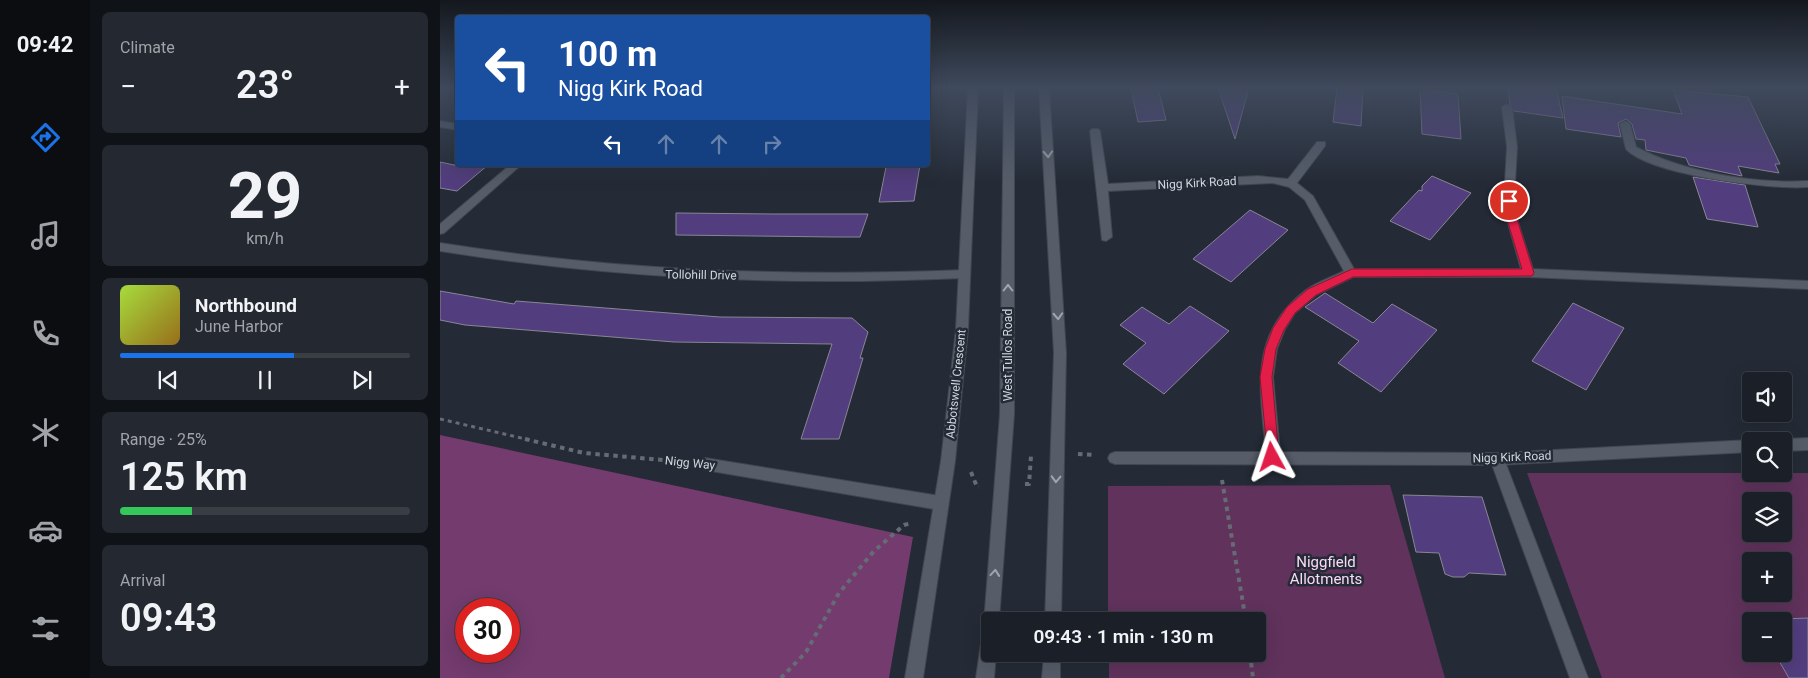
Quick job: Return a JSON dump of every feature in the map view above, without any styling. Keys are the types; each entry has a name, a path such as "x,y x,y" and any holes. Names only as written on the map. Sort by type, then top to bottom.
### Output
{"street":[{"name":"Abbotswell Crescent","path":"914,678 948,461 962,328 971,120"},
{"name":"West Tullos Road","path":"992,612 1004,486 1007,414 1009,120"},
{"path":"1046,120 1060,353 1052,612"},
{"path":"1509,120 1512,147 1509,201 1511,216 1528,273"},
{"path":"440,124 455,126"},
{"path":"1625,124 1631,149 1657,161 1725,178 1794,186 1808,184"},
{"path":"1095,131 1103,188 1106,237"},
{"path":"1321,144 1291,183 1301,189 1309,198 1352,273"},
{"path":"440,230 514,167"},
{"name":"Nigg Kirk Road","path":"1103,188 1258,179 1276,179 1291,183"},
{"name":"Tollohill Drive","path":"440,247 506,258 646,274 857,278 964,274"},
{"path":"1272,457 1266,377 1271,349 1279,328 1291,310 1312,292 1352,273 1449,271 1808,284"},
{"path":"1792,445 1808,444"},
{"name":"Nigg Kirk Road","path":"1115,458 1497,459 1742,446"},
{"path":"1497,459 1579,678"},
{"name":"Nigg Way","path":"705,464 940,509"},
{"path":"985,678 987,662"},
{"path":"1050,678 1051,662"}],"path":[{"name":"Nigg Way","path":"440,420 584,452 705,464"},
{"path":"1057,455 1084,453 1115,458"},
{"path":"1223,459 1222,485 1244,612"},
{"path":"781,678 806,652 839,593 874,551 904,526 940,509"},
{"path":"1251,662 1253,678"}],"green space":[{"path":"1527,473 1742,473 1742,482 1792,482 1792,473 1808,473 1808,678 1602,678"},
{"name":"Niggfield Allotments","path":"1390,485 1445,678 1109,678 1109,662 1266,662 1266,612 1108,612 1108,486"}],"shaded area":[{"path":"440,435 913,537 889,678 440,678"}],"building":[{"path":"1138,120 1166,120 1138,122"},
{"path":"1229,120 1240,120 1235,139"},
{"path":"1333,120 1361,120 1361,126 1333,122"},
{"path":"1421,120 1460,120 1461,139 1422,134"},
{"path":"1565,120 1625,120 1618,123 1621,137 1566,129"},
{"path":"1627,120 1759,120 1780,164 1775,164 1779,173 1738,166 1742,176 1689,165 1686,158 1646,150 1645,140 1636,139 1632,124"},
{"path":"440,162 455,165 455,167 486,167 457,191 440,188"},
{"path":"886,167 920,167 914,201 879,202"},
{"path":"1432,176 1471,193 1430,240 1390,221 1419,190 1422,191 1422,186"},
{"path":"1693,177 1745,185 1758,227 1707,219"},
{"path":"1250,210 1288,230 1231,282 1193,259"},
{"path":"676,213 868,214 860,237 836,237 676,235"},
{"path":"440,291 514,304 516,301 720,317 852,318 868,332 860,358 863,358 839,439 801,439 832,344 674,342 465,325 440,320"},
{"path":"1325,293 1373,323 1392,304 1437,330 1381,392 1338,363 1359,341 1305,307"},
{"path":"1573,303 1624,328 1586,390 1532,361"},
{"path":"1190,306 1229,331 1164,394 1123,364 1146,343 1120,325 1142,307 1169,324"},
{"path":"1403,495 1482,497 1506,575 1469,573 1464,577 1453,577 1445,574 1439,553 1416,552"},
{"path":"1808,618 1808,678 1789,678 1780,662 1792,662 1792,619"}],"route":[{"path":"1272,457 1266,377 1271,349 1279,328 1291,310 1312,292 1352,273 1449,271 1528,273 1511,216 1509,201"}]}
